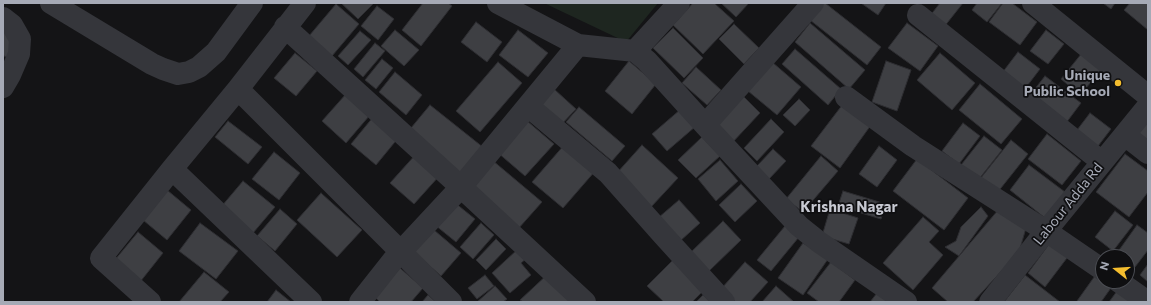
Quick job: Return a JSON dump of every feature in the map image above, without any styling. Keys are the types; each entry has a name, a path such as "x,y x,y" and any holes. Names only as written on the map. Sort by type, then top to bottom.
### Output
{"street":[{"path":"51,3 152,64 178,74 189,72 199,67 216,52 252,3"},
{"path":"150,302 101,258 238,89 305,3"},
{"path":"498,3 578,45 635,51 647,61 799,226 819,242 906,302"},
{"path":"635,51 679,3"},
{"path":"705,125 813,3"},
{"path":"1033,3 1148,96"},
{"path":"918,15 1102,162"},
{"path":"3,18 12,26 20,39 19,54 3,87"},
{"path":"285,27 585,302"},
{"path":"360,302 402,252 461,187 578,45"},
{"path":"238,89 451,302"},
{"path":"846,97 913,146 1046,231 1095,265"},
{"path":"528,106 608,173 724,302"},
{"name":"Labour Adda Rd","path":"990,302 1148,106"},
{"path":"1125,135 1148,153"},
{"path":"172,169 311,302"},
{"path":"1129,289 1148,302"}],"shaded area":[{"path":"544,3 658,3 626,42"}],"building":[{"path":"341,3 374,3 358,19"},
{"path":"423,3 448,3 452,6 421,46 402,30"},
{"path":"693,3 714,3 734,21 703,54 673,25"},
{"path":"721,3 749,3 736,17"},
{"path":"823,3 825,3 881,47 867,65 810,20"},
{"path":"861,3 886,3 878,15"},
{"path":"940,3 963,3 940,32 926,21"},
{"path":"977,3 1002,3 987,22 972,10"},
{"path":"1003,3 1012,3 1037,22 1020,45 989,22"},
{"path":"1103,3 1115,3 1111,9"},
{"path":"1130,3 1148,3 1148,30 1124,10"},
{"path":"336,4 359,24 332,56 309,36"},
{"path":"377,6 394,19 378,40 361,26"},
{"path":"476,22 502,42 487,62 461,42"},
{"path":"810,23 865,70 849,89 795,42"},
{"path":"907,23 938,46 920,71 888,48"},
{"path":"734,24 759,48 744,64 719,39"},
{"path":"673,28 703,58 684,78 653,48"},
{"path":"3,30 18,40 7,58 3,55"},
{"path":"395,30 419,50 404,66 381,46"},
{"path":"518,30 548,53 528,77 499,55"},
{"path":"1046,30 1064,44 1048,64 1030,51"},
{"path":"360,31 371,40 348,65 338,56"},
{"path":"375,43 385,51 363,77 354,69"},
{"path":"795,49 841,89 828,105 782,64"},
{"path":"1018,52 1040,69 1021,94 999,77"},
{"path":"295,53 317,71 296,96 274,78"},
{"path":"940,53 975,83 952,110 917,80"},
{"path":"1082,53 1102,69 1080,95 1061,79"},
{"path":"382,59 393,68 376,89 365,80"},
{"path":"629,61 656,84 632,114 605,91"},
{"path":"886,61 911,70 897,111 872,102"},
{"path":"498,62 522,83 480,132 456,111"},
{"path":"772,62 801,87 777,115 748,91"},
{"path":"696,67 721,90 707,105 682,83"},
{"path":"395,72 422,95 406,115 379,92"},
{"path":"1045,76 1081,103 1063,127 1027,99"},
{"path":"980,84 1022,119 1001,144 959,110"},
{"path":"554,89 576,109 560,126 539,106"},
{"path":"346,94 370,115 346,143 322,121"},
{"path":"742,95 760,113 731,144 713,127"},
{"path":"799,99 810,110 795,126 783,115"},
{"path":"843,104 871,125 840,168 811,146"},
{"path":"430,105 484,148 461,177 406,134"},
{"path":"579,107 625,146 612,161 566,122"},
{"path":"681,109 696,126 667,151 652,134"},
{"path":"1148,112 1148,149 1131,136"},
{"path":"1090,113 1111,129 1095,150 1074,134"},
{"path":"374,116 399,137 376,165 351,144"},
{"path":"771,119 784,132 757,161 744,148"},
{"path":"526,120 554,144 525,176 497,152"},
{"path":"228,121 262,147 248,164 215,137"},
{"path":"963,123 980,136 959,164 942,151"},
{"path":"1047,134 1081,161 1062,185 1028,159"},
{"path":"984,136 1002,150 979,179 961,165"},
{"path":"702,137 720,156 696,178 678,160"},
{"path":"1011,140 1028,154 997,193 980,179"},
{"path":"565,144 596,170 563,208 532,182"},
{"path":"642,145 678,178 651,207 616,174"},
{"path":"879,146 897,160 877,187 859,174"},
{"path":"773,149 786,161 769,179 756,167"},
{"path":"274,152 300,173 279,200 252,179"},
{"path":"417,153 441,174 414,204 390,183"},
{"path":"1125,154 1148,171 1148,192 1129,217 1096,192"},
{"path":"821,156 838,171 803,212 786,199"},
{"path":"917,159 968,198 944,230 893,191"},
{"path":"492,160 542,202 518,229 469,188"},
{"path":"720,160 738,181 716,201 698,179"},
{"path":"1029,165 1065,192 1045,218 1010,190"},
{"path":"243,181 275,207 253,233 221,207"},
{"path":"741,184 757,201 735,222 719,205"},
{"path":"167,190 191,210 167,240 143,220"},
{"path":"843,191 886,204 881,219 838,206"},
{"path":"321,193 362,230 337,257 297,220"},
{"path":"679,200 700,223 679,242 658,218"},
{"path":"454,202 475,219 456,242 435,225"},
{"path":"981,207 988,216 959,256 945,247 956,241 961,227"},
{"path":"280,209 297,224 275,251 257,236"},
{"path":"830,209 858,218 849,244 822,236"},
{"path":"999,209 1026,228 1019,252 973,302 948,302 932,288"},
{"path":"1115,211 1133,225 1115,249 1110,249 1095,237"},
{"path":"923,217 939,231 929,242 943,255 913,290 883,263"},
{"path":"723,221 741,240 708,272 690,253"},
{"path":"200,223 238,251 216,279 179,251"},
{"path":"481,223 494,235 473,259 460,247"},
{"path":"1137,225 1148,233 1148,250 1135,267 1135,249 1120,249"},
{"path":"785,226 799,237 771,271 757,260"},
{"path":"434,230 461,253 441,276 414,252"},
{"path":"138,232 163,253 140,282 114,261"},
{"path":"496,239 506,249 486,270 476,260"},
{"path":"1052,240 1070,254 1045,287 1028,273"},
{"path":"803,243 828,259 803,295 778,278"},
{"path":"518,249 527,258 521,263 531,275 510,293 492,273"},
{"path":"674,259 705,289 692,302 664,302 647,286"},
{"path":"745,262 768,282 750,302 736,302 721,289"},
{"path":"831,262 855,280 839,302 819,302 807,293"},
{"path":"1148,264 1148,282 1140,275"},
{"path":"400,268 423,288 411,302 380,302 375,297"},
{"path":"204,272 229,292 220,302 179,302"},
{"path":"549,273 575,302 523,302 520,300"},
{"path":"485,275 494,286 477,299 468,288"},
{"path":"1025,275 1060,302 1004,302"},
{"path":"1095,276 1095,289 1110,289 1101,302 1077,301"},
{"path":"495,286 507,299 503,302 477,302"},
{"path":"776,286 794,302 762,302"},
{"path":"1119,289 1123,289 1140,302 1109,302"},
{"path":"276,290 291,302 267,302"},
{"path":"877,293 888,302 870,302"},
{"path":"428,295 436,302 422,302"},
{"path":"703,295 710,302 696,302"}],"place":[{"name":"Unique Public School","path":"1118,83"}],"district":[{"name":"Krishna Nagar","path":"849,207"}]}
